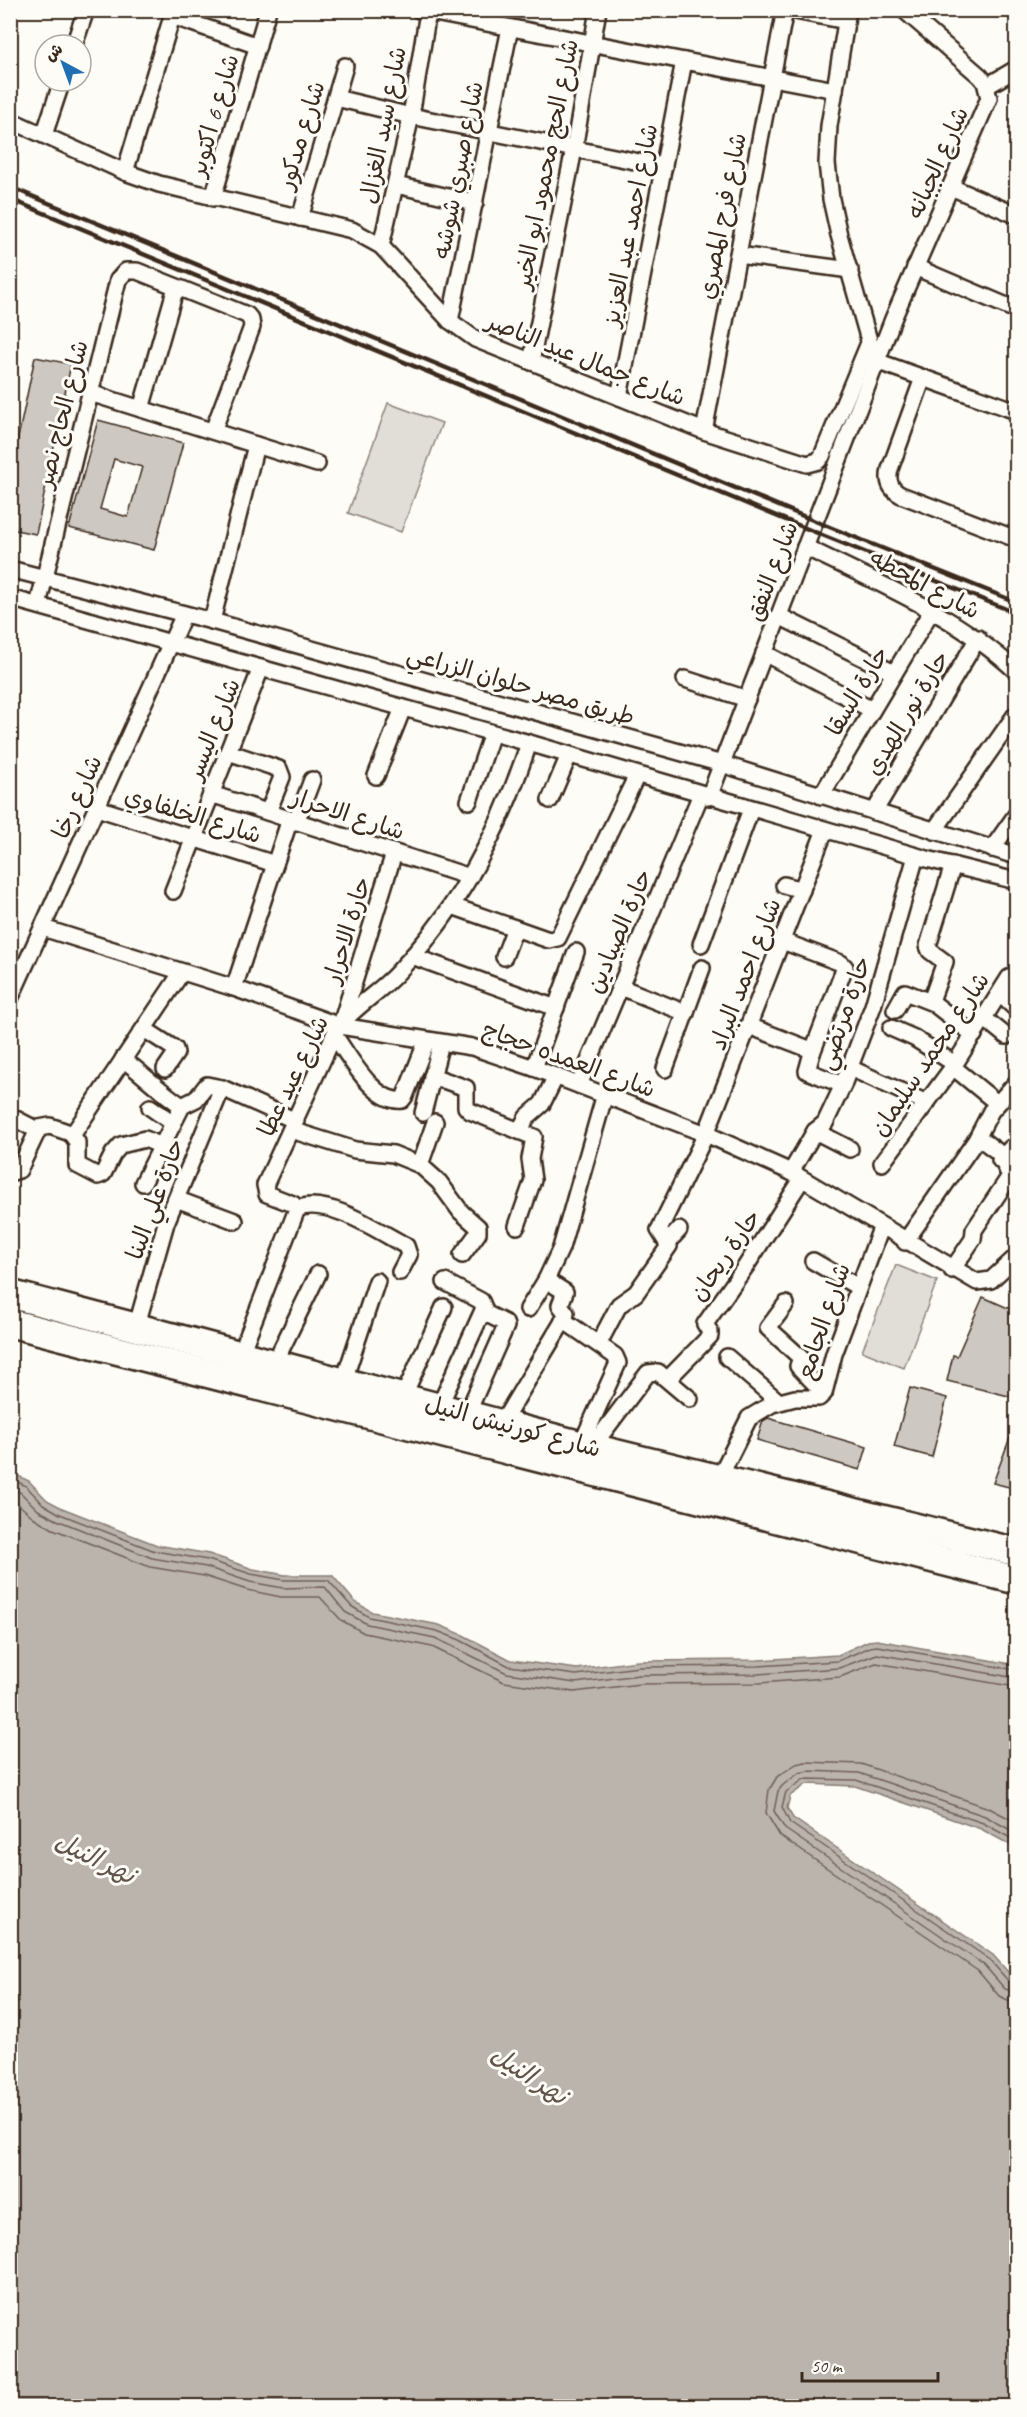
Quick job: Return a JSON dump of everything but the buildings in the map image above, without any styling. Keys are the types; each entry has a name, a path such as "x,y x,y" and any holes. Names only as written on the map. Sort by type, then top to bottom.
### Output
{"highway":[{"name":"شارع كورنيش النيل","path":"10,1293 240,1356 587,1446 1017,1552"},
{"name":"شارع كورنيش النيل","path":"10,1323 1017,1580"}],"street":[{"path":"78,33 86,10"},
{"name":"شارع 6 اكتوبر","path":"213,198 268,10"},
{"name":"شارع الحج محمود ابو الخير","path":"531,362 574,149 598,10"},
{"name":"شارع فرح المصري","path":"704,431 785,10"},
{"path":"790,10 847,16 829,126 827,163 831,199 869,343 876,361 1017,411"},
{"name":"شارع الجبانه","path":"876,361 989,98 987,86 980,76 904,10"},
{"path":"423,11 835,90"},
{"name":"شارع سيد الغزال","path":"381,246 411,116 423,11"},
{"path":"125,172 173,13 258,46"},
{"name":"شارع صبري شوشه","path":"450,321 510,28"},
{"name":"شارع احمد عبد العزيز","path":"619,397 684,61"},
{"name":"شارع مدكور","path":"300,218 345,66"},
{"path":"987,86 1017,69"},
{"path":"44,135 58,93"},
{"path":"336,98 411,116 664,167"},
{"name":"شارع جمال عبد الناصر","path":"10,120 125,172 159,184 352,230 381,246 450,321 475,339 704,431 807,465 818,461 869,343"},
{"path":"396,185 475,203"},
{"path":"951,187 1017,214"},
{"path":"738,255 850,270"},
{"path":"915,267 1017,310"},
{"name":"شارع الحاج نصر","path":"38,605 118,280 126,271 137,271 176,287"},
{"path":"141,409 176,287 247,315 251,320 252,327 213,431"},
{"name":"شارع النفق","path":"705,795 722,764 876,361"},
{"path":"923,378 890,469 888,477 890,485 901,495 1017,539"},
{"path":"90,393 317,464"},
{"path":"212,621 256,445"},
{"name":"شارع المحطه","path":"805,547 932,610 978,638 1017,671"},
{"name":"طريق مصر حلوان الزراعي","path":"10,569 212,621 722,764 1017,856"},
{"path":"10,598 529,743 916,856 1017,881"},
{"name":"حارة السقا","path":"821,796 932,610"},
{"name":"شارع رخا","path":"10,999 184,614"},
{"path":"779,616 894,673"},
{"name":"حارة نور الهدي","path":"874,812 978,638"},
{"path":"764,653 872,710"},
{"name":"شارع اليسر","path":"173,891 261,668"},
{"path":"685,679 747,699"},
{"path":"376,776 403,708"},
{"path":"934,831 1017,714"},
{"path":"469,801 492,733"},
{"name":"شارع عيد عطا","path":"297,1209 293,1204 267,1194 264,1189 339,1027 389,981 452,906 498,825 514,789 529,743"},
{"path":"228,752 279,769 282,777 268,812"},
{"path":"550,800 569,755"},
{"path":"452,906 549,940 558,938 637,775"},
{"path":"234,987 275,864 312,780"},
{"name":"شارع الاحرار","path":"211,794 470,877"},
{"name":"حارة الصيادين","path":"579,1085 705,795"},
{"name":"شارع الخلفاوي","path":"97,808 275,864"},
{"path":"701,944 751,809"},
{"path":"992,849 1017,815"},
{"name":"شارع احمد البراد","path":"668,1242 660,1235 659,1230 706,1134 825,830"},
{"name":"حارة الاحرار","path":"339,1027 394,853"},
{"name":"حارة مرتضي","path":"797,1176 815,1131 825,1123 850,1068 873,1006 916,856"},
{"path":"931,1001 945,962 930,951 928,946 953,865"},
{"path":"784,885 802,890"},
{"name":"شارع العمده حجاج","path":"43,928 234,987 339,1027 472,1047 556,1076 706,1134 797,1176 969,1280 984,1282 991,1280 1017,1257"},
{"path":"504,957 515,928"},
{"path":"782,941 843,963 845,967 807,1071 843,1085"},
{"path":"534,1068 576,952"},
{"path":"412,956 556,1008"},
{"path":"665,1069 702,968"},
{"path":"72,1135 182,972"},
{"name":"شارع محمد سليمان","path":"882,1163 954,1065 1009,978 1017,975"},
{"path":"620,987 686,1013"},
{"path":"895,1010 904,992 931,1001 974,1035"},
{"path":"1000,994 1017,1009"},
{"path":"985,1019 1006,1036"},
{"path":"749,1026 807,1048 812,1053"},
{"path":"339,1027 370,1085 377,1092 396,1101 402,1100 405,1096 434,1042"},
{"path":"891,1028 928,1046 954,1065 997,1103"},
{"path":"144,1029 176,1051 165,1069"},
{"path":"420,1165 429,1118 434,1042"},
{"path":"123,1059 155,1084 160,1091 182,1106"},
{"path":"850,1068 927,1104"},
{"path":"432,1076 466,1088 466,1107 470,1111 532,1136 534,1140 530,1159 533,1180 517,1226"},
{"path":"519,1131 527,1117 542,1104 556,1076"},
{"path":"905,1242 978,1137 997,1103 1017,1083"},
{"path":"142,1183 182,1106 215,1087 294,1126 393,1154 420,1165 439,1182 455,1205 478,1227 478,1233 462,1255"},
{"name":"حارة علي البنا","path":"136,1328 152,1267 215,1087"},
{"path":"528,1309 546,1280 561,1248 605,1095"},
{"path":"150,1107 173,1123"},
{"path":"10,1116 37,1130 50,1126 72,1135 76,1139 76,1174 101,1176 115,1150 121,1145 145,1139 162,1146"},
{"path":"10,1173 19,1170 37,1130"},
{"path":"815,1131 850,1149"},
{"path":"952,1270 973,1239 974,1230 1009,1178 1009,1171 1000,1160 996,1150 978,1137"},
{"path":"1000,1160 1017,1145"},
{"name":"حارة ريحان","path":"668,1379 710,1336 711,1332 705,1324 746,1266 797,1176"},
{"path":"176,1199 235,1221"},
{"path":"232,1381 297,1209 304,1206 320,1206 349,1216 406,1246 409,1255 400,1272"},
{"name":"شارع الجامع","path":"719,1478 749,1418 779,1402 795,1398 819,1398 824,1394 834,1354 881,1228"},
{"path":"599,1343 619,1305 636,1293 669,1246 668,1242 679,1230"},
{"path":"813,1261 858,1287"},
{"path":"274,1364 318,1274"},
{"path":"502,1423 566,1314 560,1305 565,1292 546,1280"},
{"path":"343,1383 377,1281"},
{"path":"439,1407 483,1312 484,1303 445,1282"},
{"path":"786,1304 768,1328 801,1358 798,1366 824,1394"},
{"path":"403,1398 444,1307"},
{"path":"467,1414 506,1326 505,1323 483,1312"},
{"path":"563,1320 615,1356 617,1367 587,1446"},
{"path":"728,1357 779,1402"},
{"path":"587,1446 648,1373 658,1372 690,1399"}],"shaded area":[{"path":"388,403 442,423 401,532 348,513"},
{"path":"896,1265 937,1281 904,1368 862,1351"}],"water":[{"name":"نهر النيل","path":"10,1472 29,1481 47,1500 62,1508 157,1545 209,1554 253,1569 285,1575 332,1575 355,1602 372,1612 439,1625 511,1660 577,1669 638,1661 758,1660 838,1655 868,1641 877,1640 1016,1665 1016,1848 981,1829 855,1786 807,1784 790,1796 787,1808 793,1818 993,1955 1016,1981 1016,2406 11,2406"}],"railway":[{"path":"10,187 1016,602"},
{"path":"10,199 1016,613"}]}
